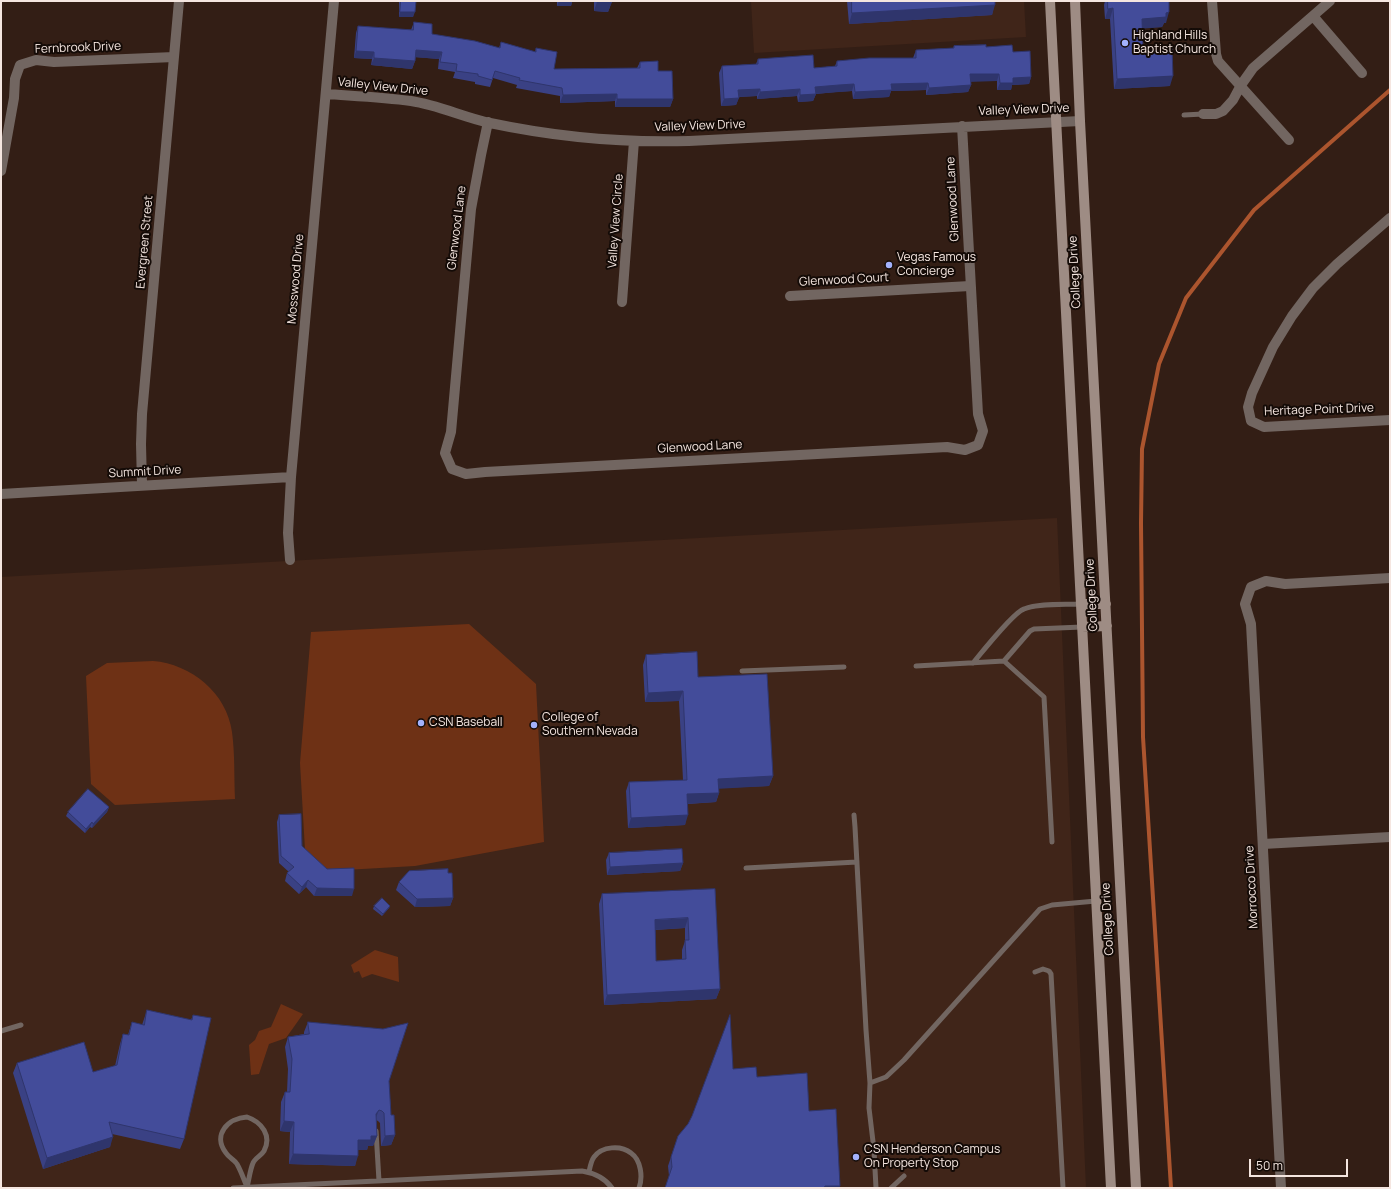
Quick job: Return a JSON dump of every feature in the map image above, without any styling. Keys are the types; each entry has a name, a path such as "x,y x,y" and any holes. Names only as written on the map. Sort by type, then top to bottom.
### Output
{"main road":[{"name":"College Drive","path":"1050,1 1111,1188"},
{"name":"College Drive","path":"1074,4 1136,1188"},
{"path":"1080,604 1106,604"},
{"path":"1082,627 1107,626"}],"street":[{"name":"Evergreen Street","path":"142,485 142,414 179,1"},
{"name":"Mosswood Drive","path":"290,560 288,533 291,477 334,1"},
{"path":"1212,1 1216,54 1222,66 1241,85 1289,140"},
{"path":"1203,114 1216,114 1223,111 1233,100 1253,68 1330,1"},
{"path":"1313,16 1362,73"},
{"name":"Fernbrook Drive","path":"1,171 14,98 14,79 20,65 36,60 54,62 174,57"},
{"name":"Valley View Drive","path":"326,94 410,101 431,105 488,122 549,134 579,138 634,141 689,140 1080,121"},
{"name":"Glenwood Lane","path":"488,122 471,209 451,432 446,453 452,469 466,474 947,447 965,450 978,444 983,431 978,414 962,126"},
{"name":"Valley View Circle","path":"622,302 634,141"},
{"name":"Heritage Point Drive","path":"1390,218 1337,264 1313,288 1292,316 1273,347 1252,393 1248,406 1251,420 1264,427 1390,420"},
{"name":"Glenwood Court","path":"790,296 970,286"},
{"name":"Summit Drive","path":"1,494 291,477"},
{"name":"Morrocco Drive","path":"1281,1188 1251,624 1245,604 1251,587 1266,581 1285,584 1390,578"},
{"path":"1263,844 1390,837"}],"lane":[{"path":"1184,116 1203,114"},
{"path":"973,663 1016,614 1023,609 1036,606 1080,604"},
{"path":"916,666 1004,661 1030,631 1034,629 1082,627"},
{"path":"1004,661 1044,697 1052,842"},
{"path":"742,671 844,666"},
{"path":"854,815 870,1083 869,1108 874,1150 876,1188"},
{"path":"746,868 857,862"},
{"path":"870,1083 877,1082 886,1077 904,1060 1040,909 1052,905 1096,901"},
{"path":"1035,972 1043,969 1049,970 1052,974 1063,1188"},
{"path":"1,1031 21,1025"},
{"path":"247,1117 254,1119 260,1124 264,1130 266,1144 264,1151 254,1162 247,1188 236,1162 225,1153 221,1139 223,1131 232,1120 247,1117"},
{"path":"376,1124 379,1181"},
{"path":"589,1172 593,1158 602,1150 616,1148 624,1150 630,1152 639,1163 641,1178 640,1188"},
{"path":"233,1188 589,1172 607,1181 612,1188"},
{"path":"891,1188 904,1176"}],"shaded area":[{"path":"751,1 1024,1 1026,37 754,53"},
{"name":"College of Southern Nevada","path":"1057,518 1086,1188 1,1188 1,577"},
{"name":"CSN Baseball","path":"469,624 536,684 544,842 415,866 327,871 305,850 300,763 311,632"},
{"path":"153,661 167,663 193,674 215,693 223,705 229,718 232,732 235,799 115,805 91,784 86,676 107,663"},
{"path":"375,950 398,957 399,982 372,974 362,978 359,971 354,973 351,965"},
{"path":"281,1004 303,1014 286,1038 269,1044 259,1074 251,1075 249,1045 255,1040 259,1031 271,1027"}],"building":[{"path":"401,1 416,1 415,12 400,12"},
{"path":"612,1 612,2 597,2"},
{"path":"852,1 995,1 995,5 852,13"},
{"name":"Highland Hills Baptist Church","path":"1108,1 1169,1 1169,12 1166,13 1166,17 1142,19 1143,50 1172,48 1173,76 1117,79 1113,8 1108,9"},
{"path":"414,22 432,24 432,34 475,41 500,48 501,42 536,52 536,48 557,52 554,69 640,68 640,62 658,61 658,71 672,71 673,99 617,99 617,94 563,95 562,88 519,80 520,78 495,71 492,80 478,76 478,74 456,71 457,64 440,62 442,52 416,50 415,61 374,58 374,52 356,51 358,26 413,30"},
{"path":"986,45 986,47 1012,45 1013,52 1030,51 1031,77 1013,78 1013,83 1000,83 999,74 970,74 971,85 929,88 928,83 891,84 892,90 855,92 854,84 815,87 816,94 800,95 800,89 760,92 760,89 738,90 739,98 724,99 722,66 758,64 758,59 813,55 814,68 837,66 837,61 869,58 916,58 916,50 954,48 954,46"},
{"path":"697,652 698,677 767,674 773,776 718,779 719,793 687,794 688,815 631,818 629,782 687,780 683,691 648,693 646,655"},
{"path":"88,789 109,807 93,824 92,822 86,829 68,812"},
{"path":"301,814 302,846 327,869 354,868 354,889 317,888 308,880 302,887 287,873 294,867 281,856 279,815"},
{"path":"682,849 683,863 610,867 609,853"},
{"path":"448,869 448,873 452,873 453,898 417,899 399,882 409,871"},
{"path":"715,889 720,989 607,995 602,894","holes":["688,918 689,940 685,940 686,959 656,961 655,920"]},
{"path":"382,898 390,906 383,914 374,906"},
{"path":"147,1010 192,1020 193,1015 211,1018 184,1139 109,1122 113,1137 47,1158 17,1063 84,1042 93,1072 117,1065 123,1034 129,1035 132,1022 144,1025"},
{"path":"730,1015 733,1069 756,1067 757,1077 807,1073 809,1111 836,1109 840,1186 825,1186 824,1188 665,1188 672,1167 671,1157 678,1136 688,1124 692,1116"},
{"path":"308,1022 383,1029 408,1023 389,1081 391,1115 394,1115 395,1135 385,1136 384,1113 379,1110 376,1114 377,1136 371,1136 371,1140 358,1140 358,1156 293,1154 294,1122 284,1121 285,1092 290,1092 292,1059 288,1037 309,1034"}],"waterway":[{"path":"1171,1188 1143,737 1141,523 1142,449 1159,364 1186,298 1254,210 1390,90"}],"place":[{"name":"Highland Hills Baptist Church","path":"1125,43"},
{"name":"Vegas Famous Concierge","path":"889,265"},
{"name":"CSN Baseball","path":"421,723"},
{"name":"College of Southern Nevada","path":"534,725"},
{"name":"CSN Henderson Campus On Property Stop","path":"856,1157"}]}
